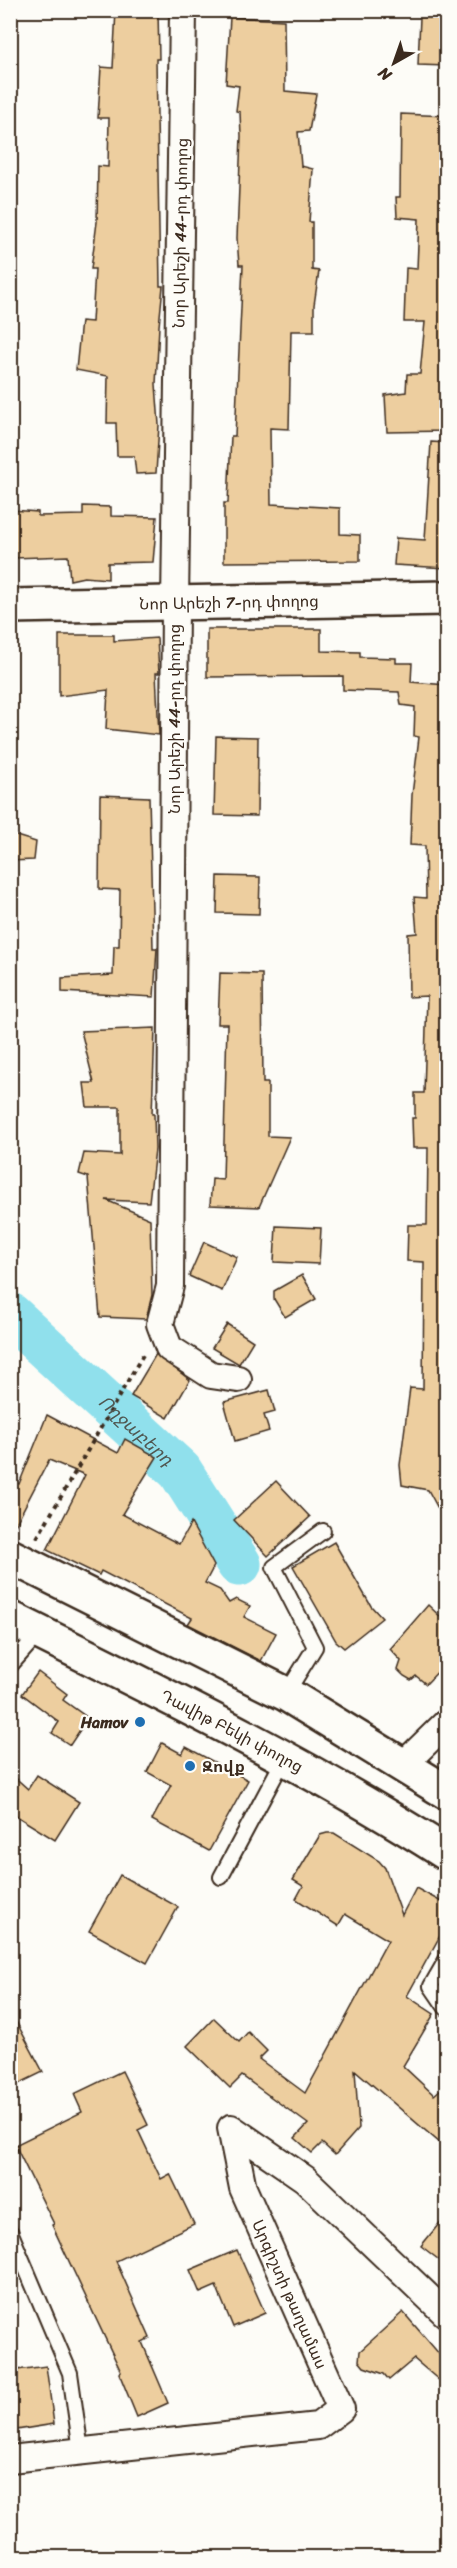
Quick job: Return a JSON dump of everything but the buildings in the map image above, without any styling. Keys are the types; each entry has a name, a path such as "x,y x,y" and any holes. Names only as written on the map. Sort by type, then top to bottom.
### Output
{"main road":[{"name":"Նոր Արեշի 7-րդ փողոց","path":"10,606 447,598"},
{"path":"17,1559 286,1694 447,1792"},
{"name":"Դավիթ Բեկի փողոց","path":"10,1618 285,1757 366,1802 447,1853"}],"street":[{"name":"Նոր Արեշի 44-րդ փողոց","path":"183,10 175,604 170,1286 160,1324 169,1348 211,1375 238,1379"},
{"path":"404,1764 447,1723"},
{"name":"Արգիշտի թաղամաս","path":"10,2459 318,2426 341,2409 243,2188 231,2128 305,2179 447,2314"}],"lane":[{"path":"286,1694 315,1647 274,1567 323,1531"},
{"path":"10,1666 39,1633"},
{"path":"222,1877 285,1757"},
{"path":"447,1960 431,1986 447,2008"},
{"path":"10,2230 70,2373 81,2451"}],"path":[{"path":"17,1559 126,1384"}],"waterway":[{"name":"Ողջաբերդ","path":"10,1315 180,1471 239,1564"}],"place":[{"name":"Hamov","path":"140,1722"},
{"name":"Զովք","path":"190,1766"}]}
